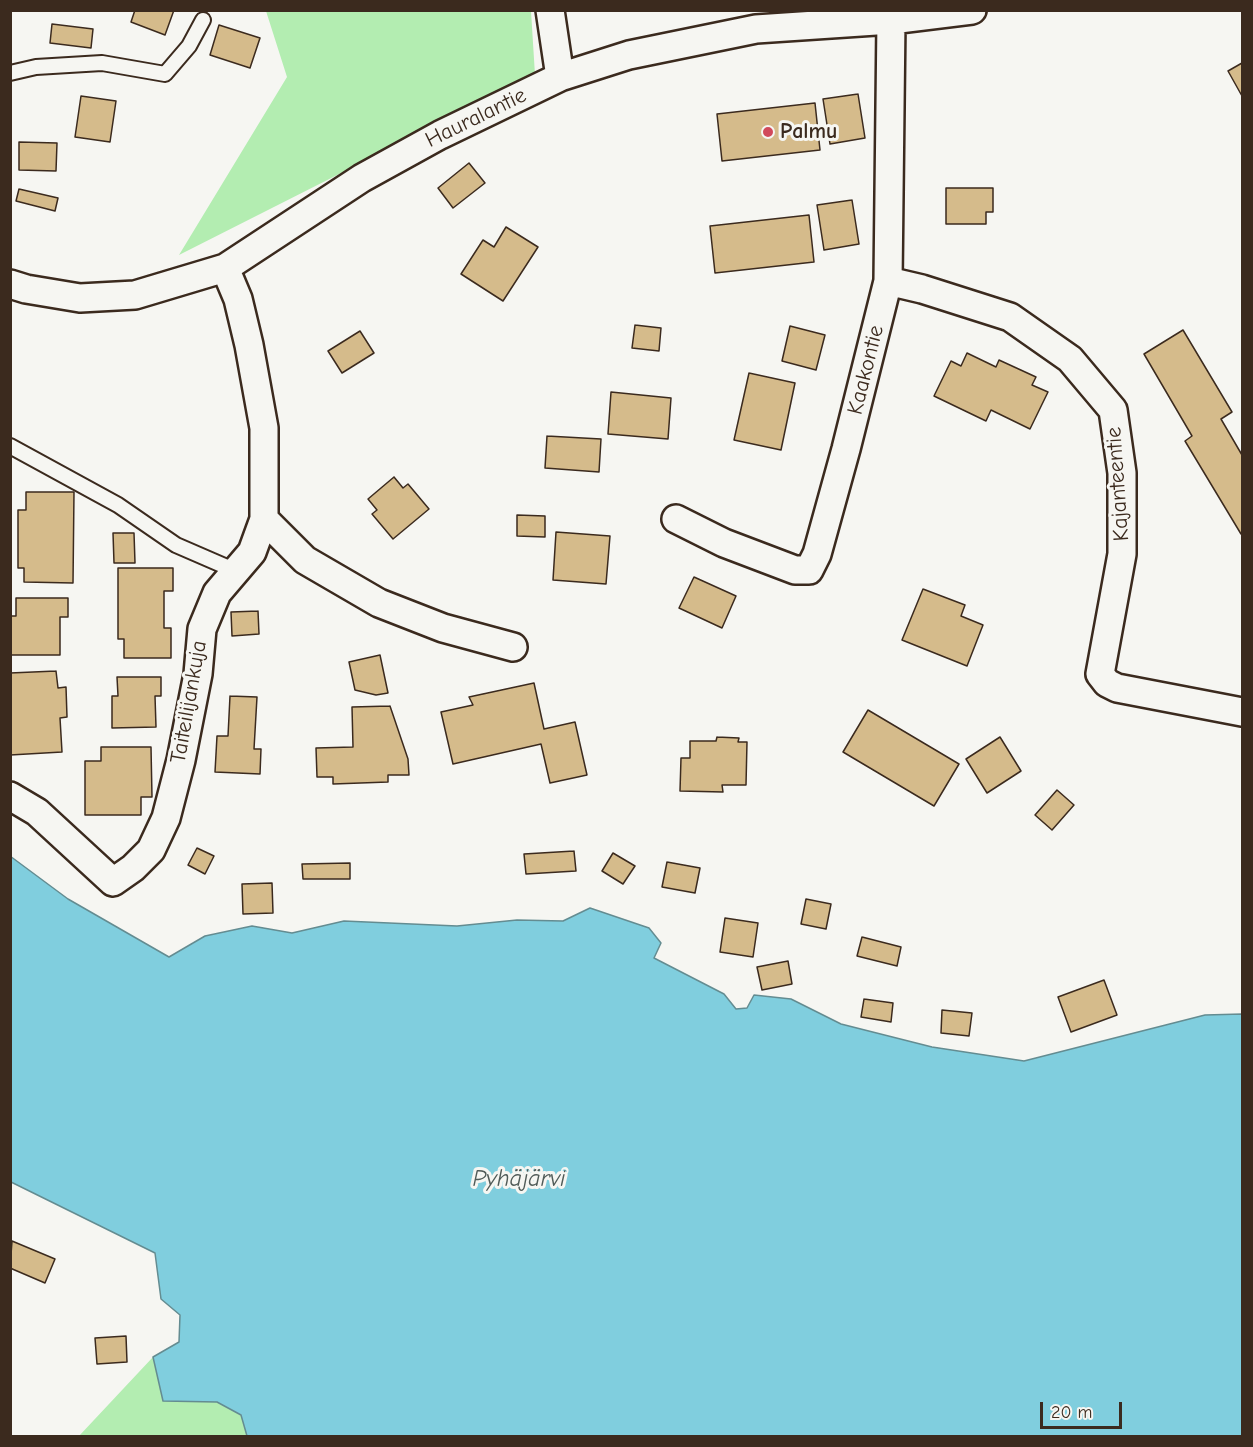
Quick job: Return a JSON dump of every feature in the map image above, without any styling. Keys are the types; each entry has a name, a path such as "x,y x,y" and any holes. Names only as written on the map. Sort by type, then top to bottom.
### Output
{"street":[{"path":"550,10 560,77"},
{"name":"Hauralantie","path":"10,284 80,298 135,295 225,268 362,178 440,135 560,77 629,55 756,29 891,20 972,10"},
{"name":"Kaakontie","path":"676,519 724,543 777,565 795,570 809,570 823,536 888,281 891,20"},
{"name":"Taiteilijankuja","path":"10,796 37,812 113,882 133,868 151,850 166,818 181,760 198,675 202,629 217,593 252,552 264,519 264,428 241,311 225,268"},
{"name":"Kajanteentie","path":"888,281 922,289 1010,317 1070,359 1113,410 1122,473 1122,554 1100,674 1117,688 1242,712"},
{"path":"264,519 305,560 379,603 443,628 513,647"}],"lane":[{"path":"10,73 36,67 102,63 165,74 189,46 203,20"},
{"path":"10,446 118,505 176,545 236,571"}],"green space":[{"path":"266,11 531,11 535,75 179,255 287,77"},
{"path":"153,1357 164,1401 217,1402 241,1415 247,1436 79,1436"}],"water":[{"name":"Pyhäjärvi","path":"10,856 68,899 169,957 205,936 252,926 292,933 344,921 457,926 517,920 563,921 590,908 649,928 661,943 654,958 724,994 736,1009 747,1008 754,995 791,999 841,1024 932,1047 1024,1061 1205,1015 1242,1014 1242,1436 247,1436 241,1415 217,1402 163,1401 153,1357 179,1342 180,1315 161,1299 155,1253 11,1182"}],"building":[{"path":"135,10 174,10 165,35 131,22"},
{"path":"52,24 93,29 91,48 50,43"},
{"path":"219,25 260,38 250,68 210,55"},
{"path":"1242,63 1242,96 1228,71"},
{"path":"858,94 865,138 830,144 823,99"},
{"path":"81,96 116,101 110,142 75,137"},
{"name":"Palmu","path":"815,103 820,150 722,161 717,114"},
{"path":"19,142 57,143 56,171 19,170"},
{"path":"469,163 485,183 453,208 438,188"},
{"path":"946,188 993,188 993,212 986,212 986,224 946,224"},
{"path":"19,189 58,198 55,211 16,201"},
{"path":"852,200 859,244 824,250 817,205"},
{"path":"809,215 814,262 715,273 710,226"},
{"path":"506,227 538,247 503,301 461,274 483,240 494,247"},
{"path":"635,325 661,328 659,351 632,348"},
{"path":"790,326 825,335 816,370 782,361"},
{"path":"1183,330 1232,412 1221,419 1242,455 1241,534 1185,441 1192,436 1144,354"},
{"path":"360,331 374,353 342,373 328,351"},
{"path":"967,353 996,367 999,360 1036,377 1032,385 1048,392 1030,429 991,410 986,421 934,396 951,361 961,366"},
{"path":"749,373 795,383 781,450 734,440"},
{"path":"611,392 671,398 668,439 608,434"},
{"path":"547,436 601,439 599,472 545,468"},
{"path":"394,477 403,488 408,484 429,509 393,539 372,514 377,510 368,499"},
{"path":"26,492 74,492 73,583 24,582 24,568 18,568 18,510 26,510"},
{"path":"517,515 545,516 545,537 517,536"},
{"path":"556,532 610,536 606,584 553,580"},
{"path":"113,533 134,533 135,563 114,563"},
{"path":"118,568 173,568 173,591 164,591 164,628 171,628 171,658 124,658 124,639 118,639"},
{"path":"694,577 736,596 722,628 679,608"},
{"path":"923,589 965,605 961,616 983,625 967,666 902,640"},
{"path":"16,598 68,598 68,617 60,617 60,655 10,655 10,616 16,616"},
{"path":"258,611 259,634 232,636 231,612"},
{"path":"380,655 388,693 376,695 355,690 349,662"},
{"path":"56,671 58,688 66,687 67,717 60,718 62,752 10,755 10,673"},
{"path":"117,677 161,677 161,696 155,696 156,727 112,728 112,696 118,696"},
{"path":"534,683 544,729 575,722 587,775 550,783 541,744 453,764 441,712 473,705 469,697"},
{"path":"230,696 257,697 254,749 261,749 260,774 215,772 217,736 228,736"},
{"path":"390,706 408,759 409,775 388,775 388,782 333,784 333,777 317,777 316,748 353,747 352,707"},
{"path":"868,710 959,764 934,806 843,752"},
{"path":"717,737 739,738 738,742 747,742 746,785 722,785 723,792 680,791 681,758 690,758 690,741 716,741"},
{"path":"1000,737 1021,771 987,793 966,759"},
{"path":"101,747 151,747 152,797 141,797 141,815 85,815 85,761 101,761"},
{"path":"1057,790 1074,805 1052,830 1035,815"},
{"path":"197,848 214,856 205,874 188,865"},
{"path":"574,851 576,871 526,874 524,854"},
{"path":"613,853 635,866 623,884 602,871"},
{"path":"667,862 700,868 695,893 662,887"},
{"path":"350,863 350,879 303,879 302,864"},
{"path":"272,883 273,913 243,914 242,884"},
{"path":"806,899 831,904 826,929 801,924"},
{"path":"725,918 758,923 753,957 720,952"},
{"path":"862,937 901,947 897,966 857,956"},
{"path":"788,961 792,984 762,990 757,967"},
{"path":"1104,980 1117,1015 1071,1032 1058,997"},
{"path":"864,999 893,1003 891,1022 861,1017"},
{"path":"942,1010 972,1013 969,1036 941,1033"},
{"path":"12,1241 55,1259 45,1283 10,1268"},
{"path":"126,1336 127,1362 97,1364 95,1338"}],"place":[{"name":"Palmu","path":"768,132"}]}
